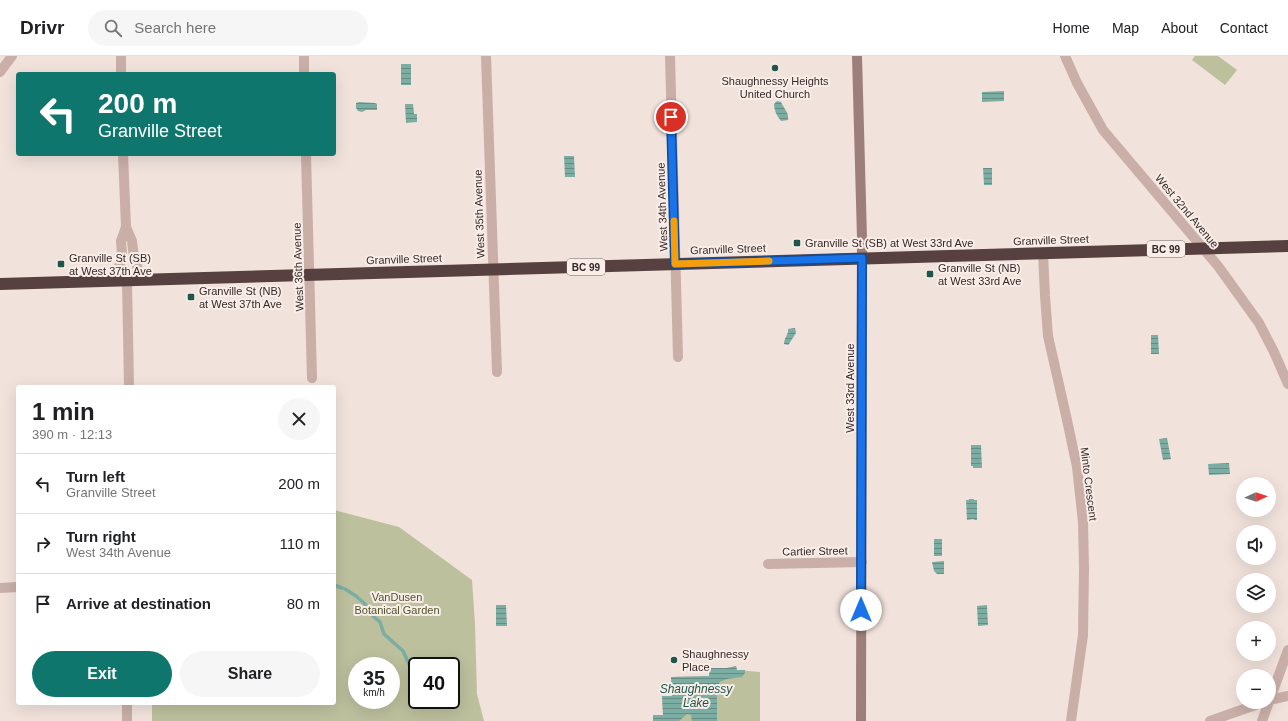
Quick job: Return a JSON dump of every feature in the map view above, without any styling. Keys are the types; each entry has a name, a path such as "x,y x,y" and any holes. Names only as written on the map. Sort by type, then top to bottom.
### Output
{"highway":[{"name":"Granville Street","path":"0,284 1288,246"}],"street":[{"path":"121,56 121,72"},
{"path":"304,56 304,72"},
{"name":"West 35th Avenue","path":"486,56 492,270 497,372"},
{"name":"West 34th Avenue","path":"670,56 678,357"},
{"name":"West 33rd Avenue","path":"857,56 862,258 861,721"},
{"name":"West 32nd Avenue","path":"1065,56 1077,83 1104,130 1218,266 1259,323 1288,384"},
{"path":"0,72 8,57"},
{"path":"123,156 126,227 132,241 134,258 142,280"},
{"name":"West 36th Avenue","path":"306,156 312,378"},
{"path":"113,281 120,264 122,254 121,241 126,227"},
{"name":"Minto Crescent","path":"1043,253 1044,296 1048,336 1077,468 1083,522 1083,636 1071,721"},
{"path":"127,281 129,385"},
{"name":"Cartier Street","path":"768,564 862,562"},
{"path":"0,588 16,588"},
{"path":"1276,679 1288,650"},
{"path":"1276,699 1288,696"},
{"path":"127,705 127,721"},
{"path":"1210,721 1244,709"},
{"path":"1262,721 1265,709"}],"green space":[{"path":"1195,56 1218,56 1237,70 1225,85 1192,60"},
{"name":"VanDusen Botanical Garden","path":"336,511 399,527 472,580 477,694 484,721 152,721 152,705 336,705"},
{"path":"736,666 737,670 760,672 760,721 653,721 653,715 663,715 662,696 672,696 671,677 709,676 710,668 727,668"}],"water":[{"path":"401,64 411,64 411,85 401,85"},
{"path":"1004,91 1004,101 982,102 982,92"},
{"path":"777,101 781,102 788,115 788,120 781,121 778,117 774,106"},
{"path":"356,103 375,103 377,104 377,110 366,110 362,112 358,111 356,108"},
{"path":"405,104 413,104 414,114 417,114 417,122 406,123"},
{"path":"564,156 574,156 575,177 565,177"},
{"path":"983,168 992,168 992,185 984,185"},
{"path":"795,328 796,333 789,344 784,344 788,329"},
{"path":"1151,335 1158,335 1159,354 1151,354"},
{"path":"1167,438 1171,459 1163,460 1159,439"},
{"path":"971,445 981,445 982,468 973,468 973,466 971,466"},
{"path":"1229,463 1230,474 1209,475 1208,464"},
{"path":"966,500 977,500 977,520 967,520"},
{"path":"934,539 942,539 942,556 934,556"},
{"path":"944,561 944,574 937,574 934,571 932,562"},
{"path":"496,605 506,605 507,626 496,626"},
{"path":"987,605 988,625 978,626 977,606"},
{"name":"Shaughnessy Lake","path":"736,666 737,670 745,670 742,677 727,679 720,682 717,687 717,721 692,721 691,715 687,714 679,721 653,721 653,715 663,715 662,696 672,696 671,677 709,676 710,668 727,668"}],"waterway":[{"path":"336,586 342,588"},
{"path":"345,589 365,604 373,616 380,622 384,634 403,651 408,662"}],"slow traffic":[{"path":"674,221 675,264 769,261"}],"place":[{"name":"Shaughnessy Heights United Church","path":"775,68"},
{"name":"Granville St (SB) at West 33rd Ave","path":"797,243"},
{"name":"Granville St (SB) at West 37th Ave","path":"61,264"},
{"name":"Granville St (NB) at West 33rd Ave","path":"930,274"},
{"name":"Granville St (NB) at West 37th Ave","path":"191,297"},
{"name":"Shaughnessy Place","path":"674,660"}],"route":[{"path":"671,117 675,264 862,258 861,610"}]}
